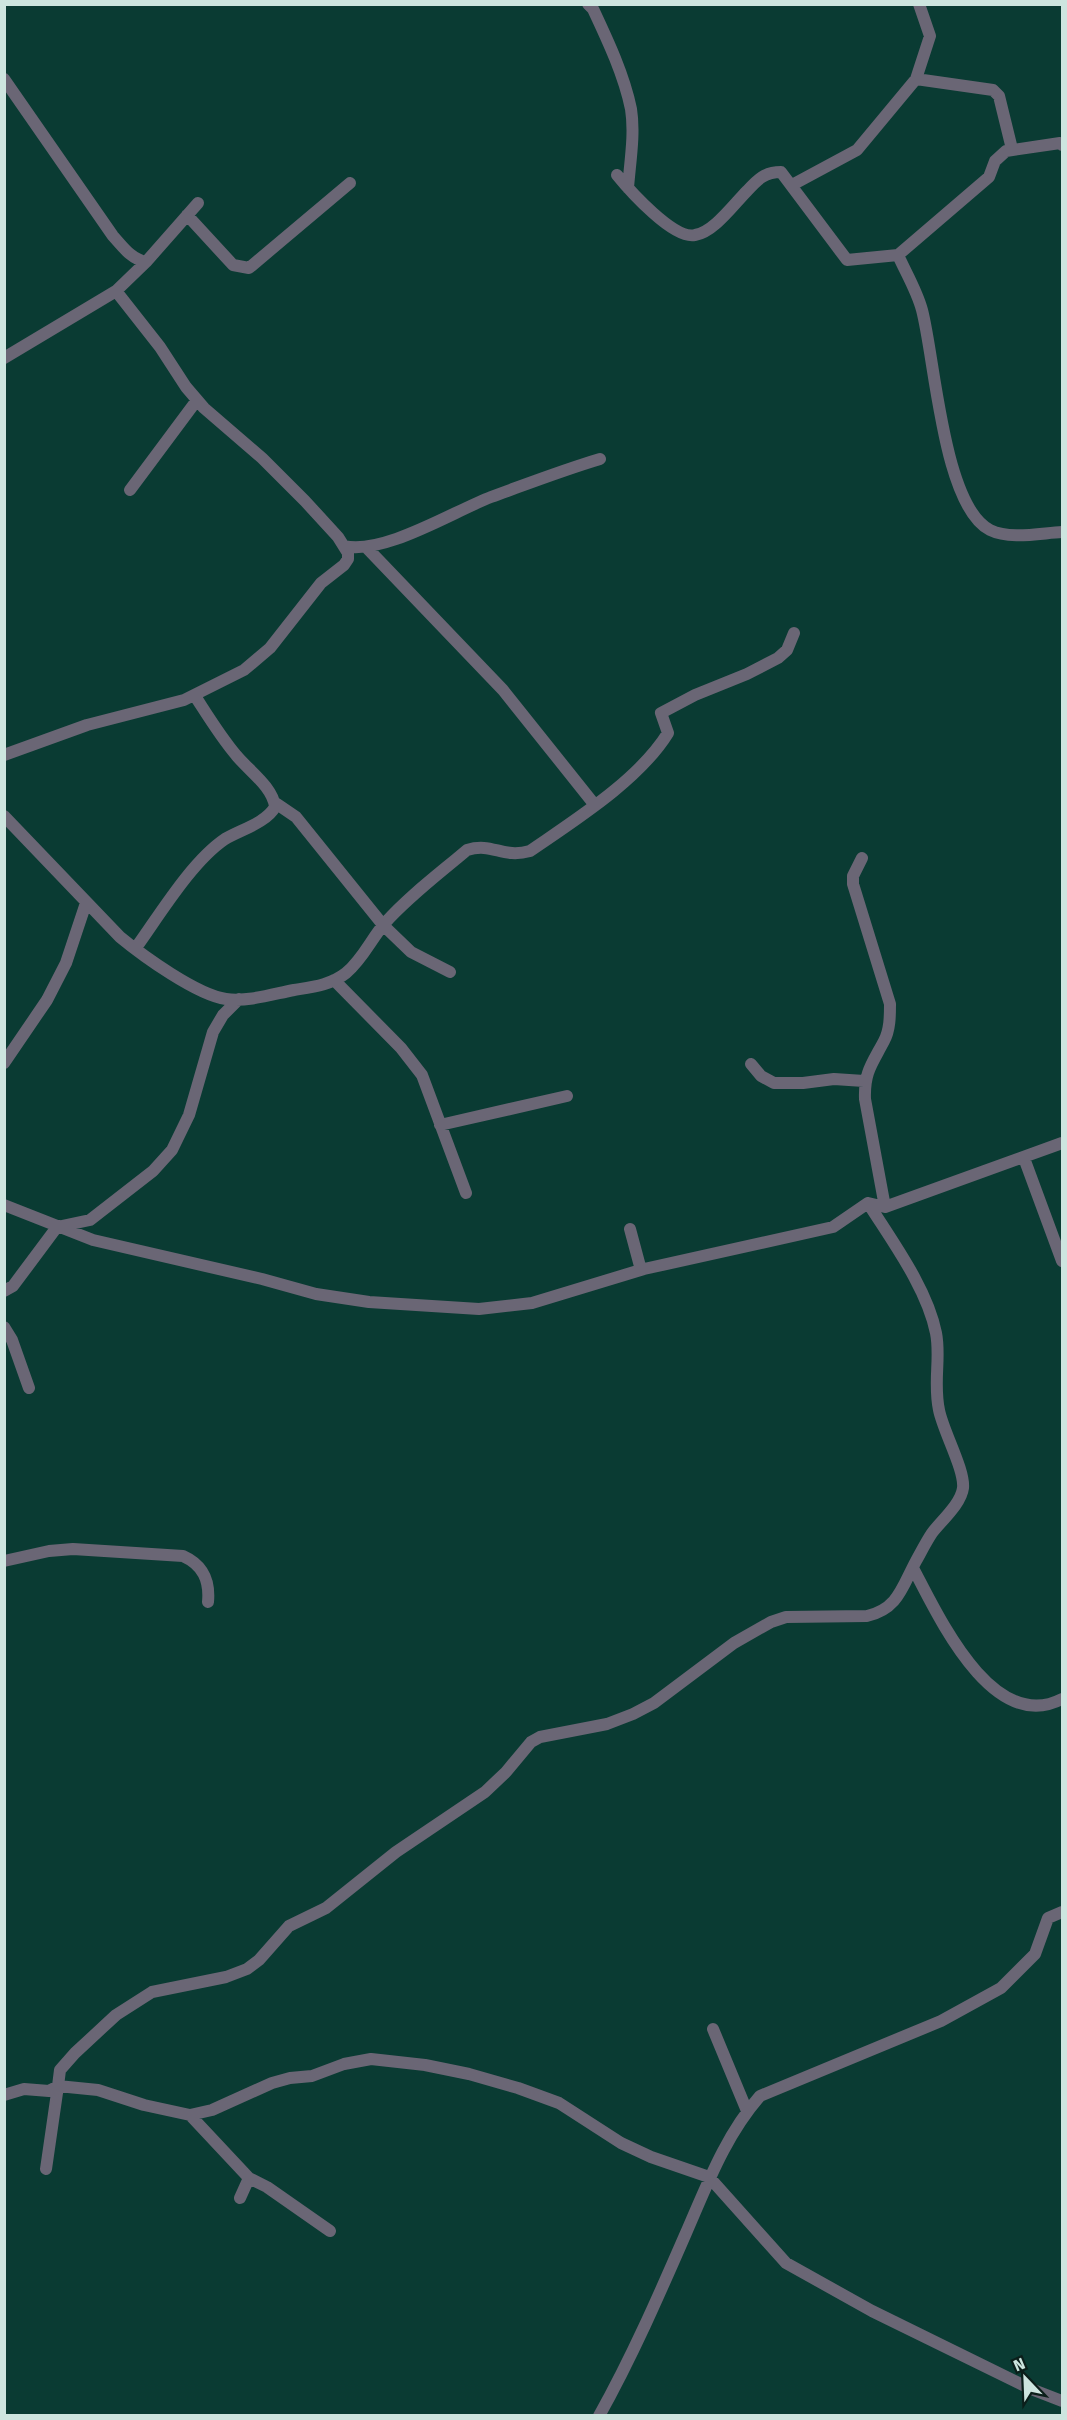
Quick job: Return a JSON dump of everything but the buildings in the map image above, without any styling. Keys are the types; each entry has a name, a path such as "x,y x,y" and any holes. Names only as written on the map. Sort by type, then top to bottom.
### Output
{"street":[{"path":"588,4 593,9 611,48 631,109 632,134 628,188"},
{"path":"792,185 857,150 916,79 930,36 919,4"},
{"path":"4,79 113,236 127,252 138,260 146,262"},
{"path":"916,79 993,90 999,96 1012,149"},
{"path":"617,175 664,222 682,233 695,236 717,223 760,177 772,172 781,172 847,260 898,255 989,177 995,161 1012,149 1060,143 1062,146"},
{"path":"187,215 233,265 249,268 350,183"},
{"path":"4,358 116,291 146,262 198,203"},
{"path":"898,255 921,307 946,447 969,507 990,530 1009,535 1062,532"},
{"path":"4,755 87,724 195,696 244,670 270,648 321,584 348,560 348,553 344,546 305,501 277,472 197,400 134,312 116,291"},
{"path":"130,490 197,400"},
{"path":"344,546 355,549 367,548 415,531 492,497 600,459"},
{"path":"367,548 503,690 594,804"},
{"path":"4,816 86,903 135,949 179,978 224,999 239,999 320,986 346,973 370,947 383,925 467,850 478,847 490,848 505,854 518,855 530,851 637,770 657,750 668,734 661,713 695,695 747,674 778,658 787,650 794,633"},
{"path":"195,696 213,726 270,793 274,802 296,817 383,925 411,952 450,972"},
{"path":"135,949 178,889 205,857 224,840 272,812 274,802"},
{"path":"862,858 853,876 853,884 890,1004 890,1022 885,1040 868,1068 864,1081 885,1208"},
{"path":"4,1063 48,1000 66,963 86,903"},
{"path":"334,980 401,1048 422,1075 466,1193"},
{"path":"4,1291 13,1286 57,1227 90,1220 153,1172 172,1150 189,1115 213,1032 223,1015 239,999"},
{"path":"751,1064 761,1076 774,1083 803,1083 834,1078 864,1081"},
{"path":"440,1125 567,1096"},
{"path":"868,1203 885,1208 1062,1143"},
{"path":"1024,1158 1062,1261"},
{"path":"4,1205 57,1227 124,1249 262,1279 316,1294 369,1302 479,1309 532,1303 641,1270 834,1227 868,1203"},
{"path":"46,2169 60,2070 75,2053 130,2005 152,1992 226,1977 247,1969 259,1960 290,1926 326,1908 396,1852 485,1792 506,1772 531,1742 540,1737 607,1724 633,1714 654,1703 735,1643 771,1622 786,1617 867,1616 880,1613 890,1607 930,1536 963,1489 959,1469 938,1409 935,1379 938,1353 930,1311 896,1247 868,1203"},
{"path":"630,1229 641,1270"},
{"path":"4,1327 12,1340 29,1388"},
{"path":"4,1561 49,1551 73,1549 183,1556 194,1561 202,1572 209,1586 208,1602"},
{"path":"913,1568 956,1646 976,1672 1015,1700 1029,1706 1039,1707 1062,1699"},
{"path":"599,2415 651,2312 709,2177 747,2111 760,2097 941,2021 1001,1988 1035,1954 1048,1918 1062,1912"},
{"path":"712,2029 747,2111"},
{"path":"4,2095 24,2089 49,2091 58,2086 98,2090 177,2114 190,2115 220,2107 272,2083 290,2078 312,2076 344,2064 371,2059 425,2065 499,2082 559,2103 621,2143 651,2157 709,2177 786,2264 872,2311 1031,2389 1062,2401"},
{"path":"190,2115 249,2178 267,2187 330,2231"},
{"path":"240,2198 249,2178"}]}
